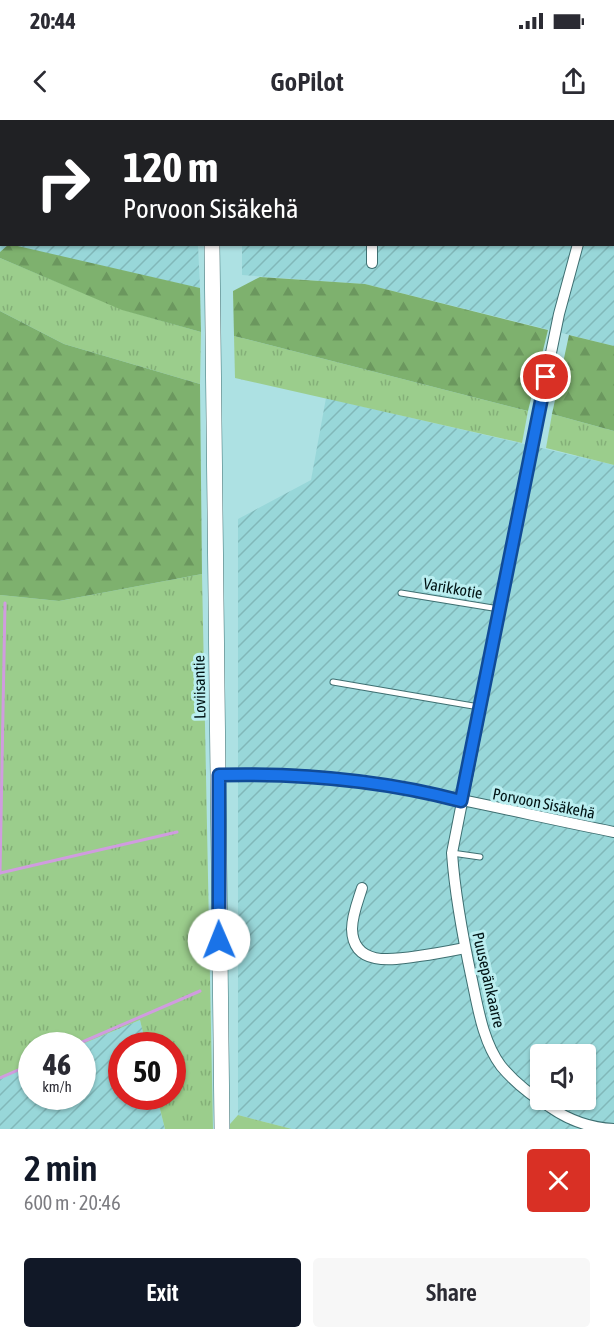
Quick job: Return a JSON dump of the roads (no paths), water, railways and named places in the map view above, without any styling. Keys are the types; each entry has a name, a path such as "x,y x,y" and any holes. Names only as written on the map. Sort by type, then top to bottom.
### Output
{"main road":[{"name":"Loviisantie","path":"212,246 222,1129"}],"street":[{"path":"372,246 372,263"},
{"name":"Puusepänkaarre","path":"577,246 559,314 479,707 452,853 457,903 482,1025 500,1064 529,1094 555,1111 591,1128 614,1129"},
{"name":"Porvoon Sisäkehä","path":"219,775 323,777 438,795 614,832"},
{"path":"362,888 352,920 352,931 358,948 367,956 390,960 465,948"}],"lane":[{"name":"Varikkotie","path":"401,593 499,609"},
{"path":"333,682 479,707"},
{"path":"452,853 480,857"}],"waterway":[{"path":"0,873 5,603"},
{"path":"0,873 177,832"},
{"path":"96,1036 200,991"},
{"path":"0,1078 18,1070"}]}
